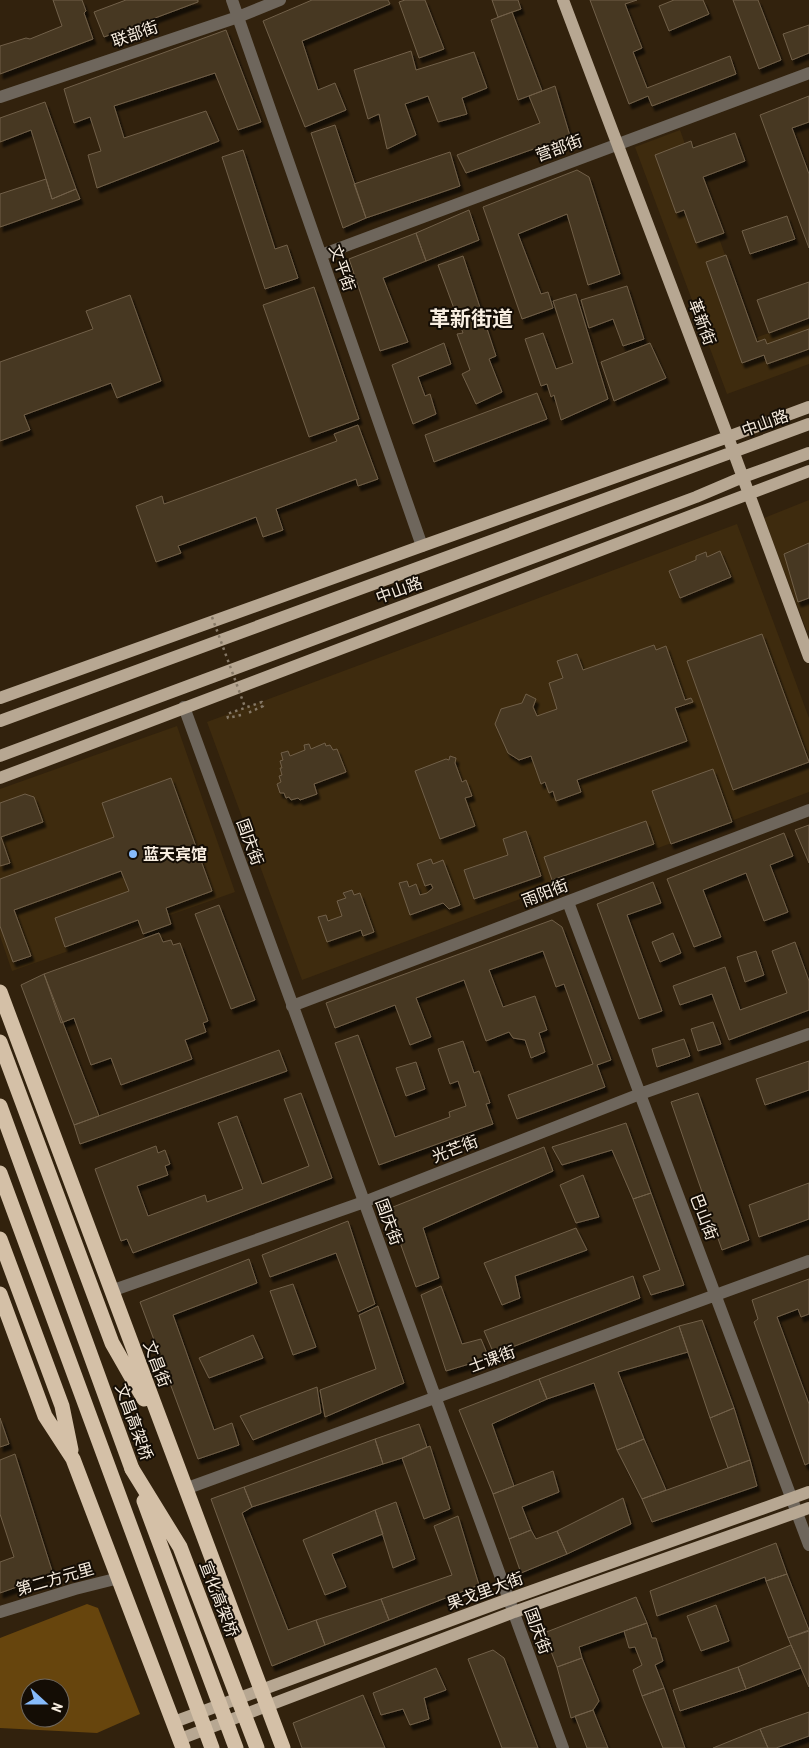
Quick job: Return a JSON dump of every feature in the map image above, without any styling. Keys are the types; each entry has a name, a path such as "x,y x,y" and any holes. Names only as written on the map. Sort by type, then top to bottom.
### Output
{"highway":[{"name":"文昌街","path":"0,992 283,1748"},
{"path":"0,1042 112,1343 168,1442"},
{"name":"文昌高架桥","path":"0,1106 236,1748"},
{"path":"0,1172 212,1748"},
{"path":"0,1239 62,1406 73,1459 182,1744"},
{"path":"0,1294 45,1416 73,1459"},
{"name":"宣化高架桥","path":"132,1469 180,1547 257,1748"}],"main road":[{"name":"革新街","path":"563,0 734,452 809,657"},
{"path":"0,698 728,438 809,407"},
{"name":"中山路","path":"0,721 809,424"},
{"name":"中山路","path":"0,756 687,501 743,477 809,453"},
{"path":"0,778 809,471"},
{"name":"果戈里大街","path":"174,1722 509,1599 809,1492"},
{"name":"果戈里大街","path":"182,1744 267,1706 514,1612 803,1510"}],"street":[{"name":"文平街","path":"232,0 422,546"},
{"name":"联部街","path":"0,97 280,0"},
{"name":"营部街","path":"321,255 809,72"},
{"name":"国庆街","path":"184,707 563,1748"},
{"name":"雨阳街","path":"292,1006 809,810"},
{"name":"巴山街","path":"568,902 791,1498 803,1510 809,1545"},
{"name":"光芒街","path":"111,1291 364,1202 640,1094 809,1034"},
{"name":"士课街","path":"185,1489 809,1261"},
{"name":"第二方元里","path":"0,1612 75,1589 119,1578"}],"path":[{"path":"212,618 245,707"},
{"path":"241,715 228,718 227,714 262,702 264,706 248,713"}],"shaded area":[{"path":"680,130 755,338 809,319 809,364 727,394 635,147"},
{"path":"809,500 809,630 807,631 764,518"},
{"path":"737,524 809,718 809,792 302,980 207,722"},
{"path":"177,726 235,892 12,971 0,936 0,789"},
{"path":"87,1604 98,1608 140,1714 97,1733 0,1728 0,1638"}],"building":[{"path":"53,0 82,0 86,11 84,13 93,39 0,74 0,46 26,38 30,39 62,26"},
{"path":"126,0 198,0 198,2 104,37 94,12"},
{"path":"312,0 388,0 390,4 302,41 318,90 335,83 346,110 305,127 263,21"},
{"path":"405,0 425,0 444,49 419,58 399,2"},
{"path":"492,0 518,0 521,9 498,17"},
{"path":"590,0 637,0 625,4 642,48 633,52 647,88 730,56 736,74 652,106 648,96 629,104"},
{"path":"674,0 703,0 709,14 669,31 659,6"},
{"path":"733,0 758,0 781,60 759,69"},
{"path":"512,12 542,91 518,100 491,20"},
{"path":"809,25 809,53 792,60 783,34"},
{"path":"226,30 261,122 238,130 215,73 114,106 124,138 206,111 219,141 97,188 88,155 101,151 90,117 74,123 64,89"},
{"path":"411,51 416,70 474,52 487,88 462,98 467,114 438,122 428,96 405,104 416,135 387,149 379,114 368,119 354,70"},
{"path":"555,86 570,136 466,173 457,155 540,123 529,96"},
{"path":"809,96 809,122 792,128 809,174 809,248 760,115"},
{"path":"45,102 76,189 52,199 31,130 0,142 0,118"},
{"path":"335,125 366,218 343,228 311,133"},
{"path":"735,133 745,161 703,177 724,233 696,243 684,210 676,213 655,155 691,141 693,148"},
{"path":"243,150 275,249 287,245 298,278 265,289 222,157"},
{"path":"450,152 460,186 366,218 354,184"},
{"path":"577,170 589,177 620,274 588,285 567,214 518,234 541,294 548,292 553,308 522,319 483,207"},
{"path":"46,179 52,199 76,189 80,199 0,227 0,194"},
{"path":"469,210 479,240 426,261 416,233"},
{"path":"787,216 795,239 750,254 742,231"},
{"path":"416,233 426,261 383,278 408,342 380,351 349,259"},
{"path":"726,255 757,342 765,339 767,344 809,329 809,349 767,364 764,355 742,363 706,262"},
{"path":"463,256 496,356 489,359 502,392 476,404 462,374 470,370 457,334 463,333 438,265"},
{"path":"809,282 809,318 769,333 757,300"},
{"path":"627,286 644,339 623,346 613,319 589,328 581,300"},
{"path":"314,287 359,419 309,437 263,305"},
{"path":"576,294 608,399 561,420 554,395 551,397 547,384 541,386 525,339 543,333 556,369 573,363 553,301"},
{"path":"130,295 161,381 117,398 111,383 24,415 30,430 0,441 0,362 93,329 86,311"},
{"path":"444,343 451,364 418,377 425,396 430,394 436,414 413,424 392,365"},
{"path":"650,343 666,378 614,401 601,362"},
{"path":"537,393 547,419 434,462 425,435"},
{"path":"358,425 378,479 358,486 356,479 276,509 283,530 263,537 256,517 178,546 181,553 156,562 136,506 162,496 164,504 337,441 334,434"},
{"path":"809,543 809,598 798,602 784,554"},
{"path":"720,551 731,577 680,598 669,571 696,560 696,556 706,552 707,557"},
{"path":"762,634 809,762 733,790 687,661"},
{"path":"654,645 656,650 666,646 685,700 691,698 693,702 675,708 687,741 577,780 581,792 556,801 553,791 549,793 545,782 541,784 531,756 519,760 508,753 495,724 501,709 522,703 526,694 536,699 533,707 537,716 557,709 549,683 563,678 557,661 577,654 583,670"},
{"path":"325,743 326,746 330,745 333,750 337,749 346,772 314,784 317,794 300,800 298,798 291,800 289,797 286,798 284,793 280,793 277,784 281,782 279,776 282,775 280,761 283,760 281,753 288,751 290,756 305,750 304,745 309,744 311,749"},
{"path":"450,756 456,758 455,763 462,782 466,780 472,796 465,798 475,826 440,839 415,771 446,759 449,760"},
{"path":"713,769 732,822 671,844 652,791"},
{"name":"蓝天宾馆","path":"171,778 212,891 166,908 171,924 143,934 138,920 65,947 55,918 129,891 121,871 14,910 31,956 13,962 0,926 0,879 114,837 102,803"},
{"path":"25,794 34,797 43,822 1,837 10,863 0,866 0,803"},
{"path":"646,821 654,844 552,880 544,857"},
{"path":"809,825 809,863 795,830"},
{"path":"526,831 541,876 474,899 464,870 508,855 503,839"},
{"path":"784,833 793,856 770,865 788,912 764,921 746,873 703,890 721,937 694,947 667,879"},
{"path":"431,859 433,864 443,860 460,905 449,909 443,903 410,915 399,883 407,881 409,887 416,884 420,895 427,893 433,888 431,884 425,886 417,864"},
{"path":"653,882 661,903 627,915 662,1011 639,1019 597,904"},
{"path":"352,890 354,895 360,893 374,932 363,936 361,930 327,942 318,917 326,915 328,921 342,916 337,901 346,898 343,893"},
{"path":"219,905 255,1000 231,1009 195,914"},
{"path":"552,920 562,927 611,1060 597,1065 605,1087 517,1119 508,1095 593,1064 564,984 556,987 543,951 489,970 503,1007 535,996 547,1030 539,1033 545,1052 531,1058 525,1040 513,1038 509,1032 486,1041 464,980 416,998 431,1037 410,1045 395,1005 335,1028 326,1003"},
{"path":"159,933 163,942 171,940 173,945 180,943 208,1021 203,1023 206,1032 185,1040 192,1059 121,1085 111,1058 91,1065 74,1018 61,1023 44,974"},
{"path":"673,933 681,953 660,962 652,942"},
{"path":"795,942 809,981 809,1010 729,1040 712,994 680,1005 673,986 725,967 740,1010 787,993 772,951"},
{"path":"756,951 764,975 745,982 737,957"},
{"path":"44,974 99,1116 74,1125 21,985"},
{"path":"713,1022 721,1044 698,1051 691,1029"},
{"path":"358,1035 395,1137 450,1117 449,1112 466,1106 458,1081 450,1084 438,1049 463,1041 474,1073 479,1071 490,1103 486,1104 493,1124 379,1165 335,1043"},
{"path":"684,1039 690,1056 657,1067 652,1049"},
{"path":"279,1050 287,1071 80,1144 74,1125"},
{"path":"809,1061 809,1090 765,1105 756,1079"},
{"path":"416,1062 425,1089 406,1096 396,1068"},
{"path":"301,1093 332,1178 133,1253 127,1239 121,1241 95,1169 156,1146 158,1153 165,1150 170,1164 165,1166 168,1175 137,1186 148,1216 205,1195 207,1202 243,1189 218,1123 237,1116 262,1184 309,1166 284,1099"},
{"path":"698,1093 749,1240 722,1250 671,1102"},
{"path":"626,1123 651,1193 633,1199 612,1150 562,1165 552,1147"},
{"path":"544,1147 553,1171 423,1228 439,1278 416,1287 388,1209"},
{"path":"583,1175 599,1217 576,1223 560,1185"},
{"path":"809,1183 809,1219 759,1237 749,1205"},
{"path":"651,1193 684,1285 651,1295 643,1276 660,1270 633,1199"},
{"path":"348,1221 375,1304 358,1312 336,1253 270,1277 262,1255"},
{"path":"576,1228 587,1250 515,1276 520,1298 502,1305 484,1263"},
{"path":"249,1259 257,1283 173,1315 214,1430 232,1423 239,1445 198,1459 140,1302"},
{"path":"633,1276 640,1298 494,1354 484,1331"},
{"path":"809,1279 809,1314 801,1317 798,1309 777,1317 809,1404 809,1463 805,1465 754,1322 758,1319 752,1300"},
{"path":"293,1284 316,1347 293,1355 270,1291"},
{"path":"441,1286 462,1344 481,1339 489,1358 446,1371 421,1295"},
{"path":"378,1306 404,1383 325,1417 320,1390 376,1369 359,1315"},
{"path":"702,1320 734,1408 710,1418 679,1326"},
{"path":"679,1326 688,1352 618,1372 644,1439 617,1450 594,1383 547,1399 539,1379"},
{"path":"253,1335 263,1358 209,1378 199,1358"},
{"path":"539,1379 547,1399 492,1424 514,1486 493,1494 459,1410"},
{"path":"317,1387 321,1413 253,1440 240,1416"},
{"path":"734,1408 750,1460 728,1468 710,1418"},
{"path":"0,1418 9,1444 0,1447"},
{"path":"419,1424 427,1447 383,1464 375,1439"},
{"path":"375,1439 383,1464 252,1507 244,1487"},
{"path":"644,1439 666,1490 642,1499 617,1450"},
{"path":"430,1446 450,1509 424,1519 402,1458"},
{"path":"15,1454 53,1574 0,1593 0,1562 14,1557 0,1514 0,1460"},
{"path":"750,1460 757,1486 652,1522 642,1499"},
{"path":"553,1471 559,1492 522,1507 531,1530 509,1539 493,1494"},
{"path":"244,1487 252,1507 242,1513 288,1630 316,1620 325,1645 272,1666 211,1499"},
{"path":"623,1498 631,1524 567,1554 557,1531"},
{"path":"396,1502 415,1559 393,1568 375,1510"},
{"path":"375,1510 383,1534 332,1554 346,1587 325,1595 303,1540"},
{"path":"458,1516 479,1585 389,1620 381,1599 452,1575 434,1526"},
{"path":"531,1530 536,1539 557,1531 567,1554 521,1573 509,1539"},
{"path":"776,1543 787,1574 766,1581 765,1577 657,1616 650,1591"},
{"path":"787,1574 809,1630 788,1638 766,1581"},
{"path":"636,1597 647,1623 579,1647 582,1658 557,1667 544,1633"},
{"path":"381,1599 389,1620 325,1645 316,1620"},
{"path":"716,1605 729,1641 701,1651 687,1616"},
{"path":"647,1623 652,1638 656,1638 663,1661 655,1665 664,1688 642,1696 633,1670 642,1665 635,1647 629,1648 624,1631"},
{"path":"809,1631 809,1687 788,1638"},
{"path":"791,1645 801,1668 746,1689 738,1667"},
{"path":"493,1650 504,1658 538,1748 502,1748 468,1659"},
{"path":"582,1658 599,1701 593,1710 571,1718 557,1667"},
{"path":"738,1667 746,1689 680,1711 673,1690"},
{"path":"436,1668 446,1690 424,1698 429,1719 410,1725 403,1709 381,1715 373,1693"},
{"path":"664,1688 685,1748 663,1748 642,1696"},
{"path":"363,1695 385,1748 302,1748 293,1723"},
{"path":"593,1710 608,1748 587,1748 575,1716"},
{"path":"809,1712 809,1736 776,1748 768,1748 760,1729"},
{"path":"760,1729 768,1748 713,1748"}],"place":[{"name":"蓝天宾馆","path":"133,854"}],"district":[{"name":"革新街道","path":"471,319"}]}
